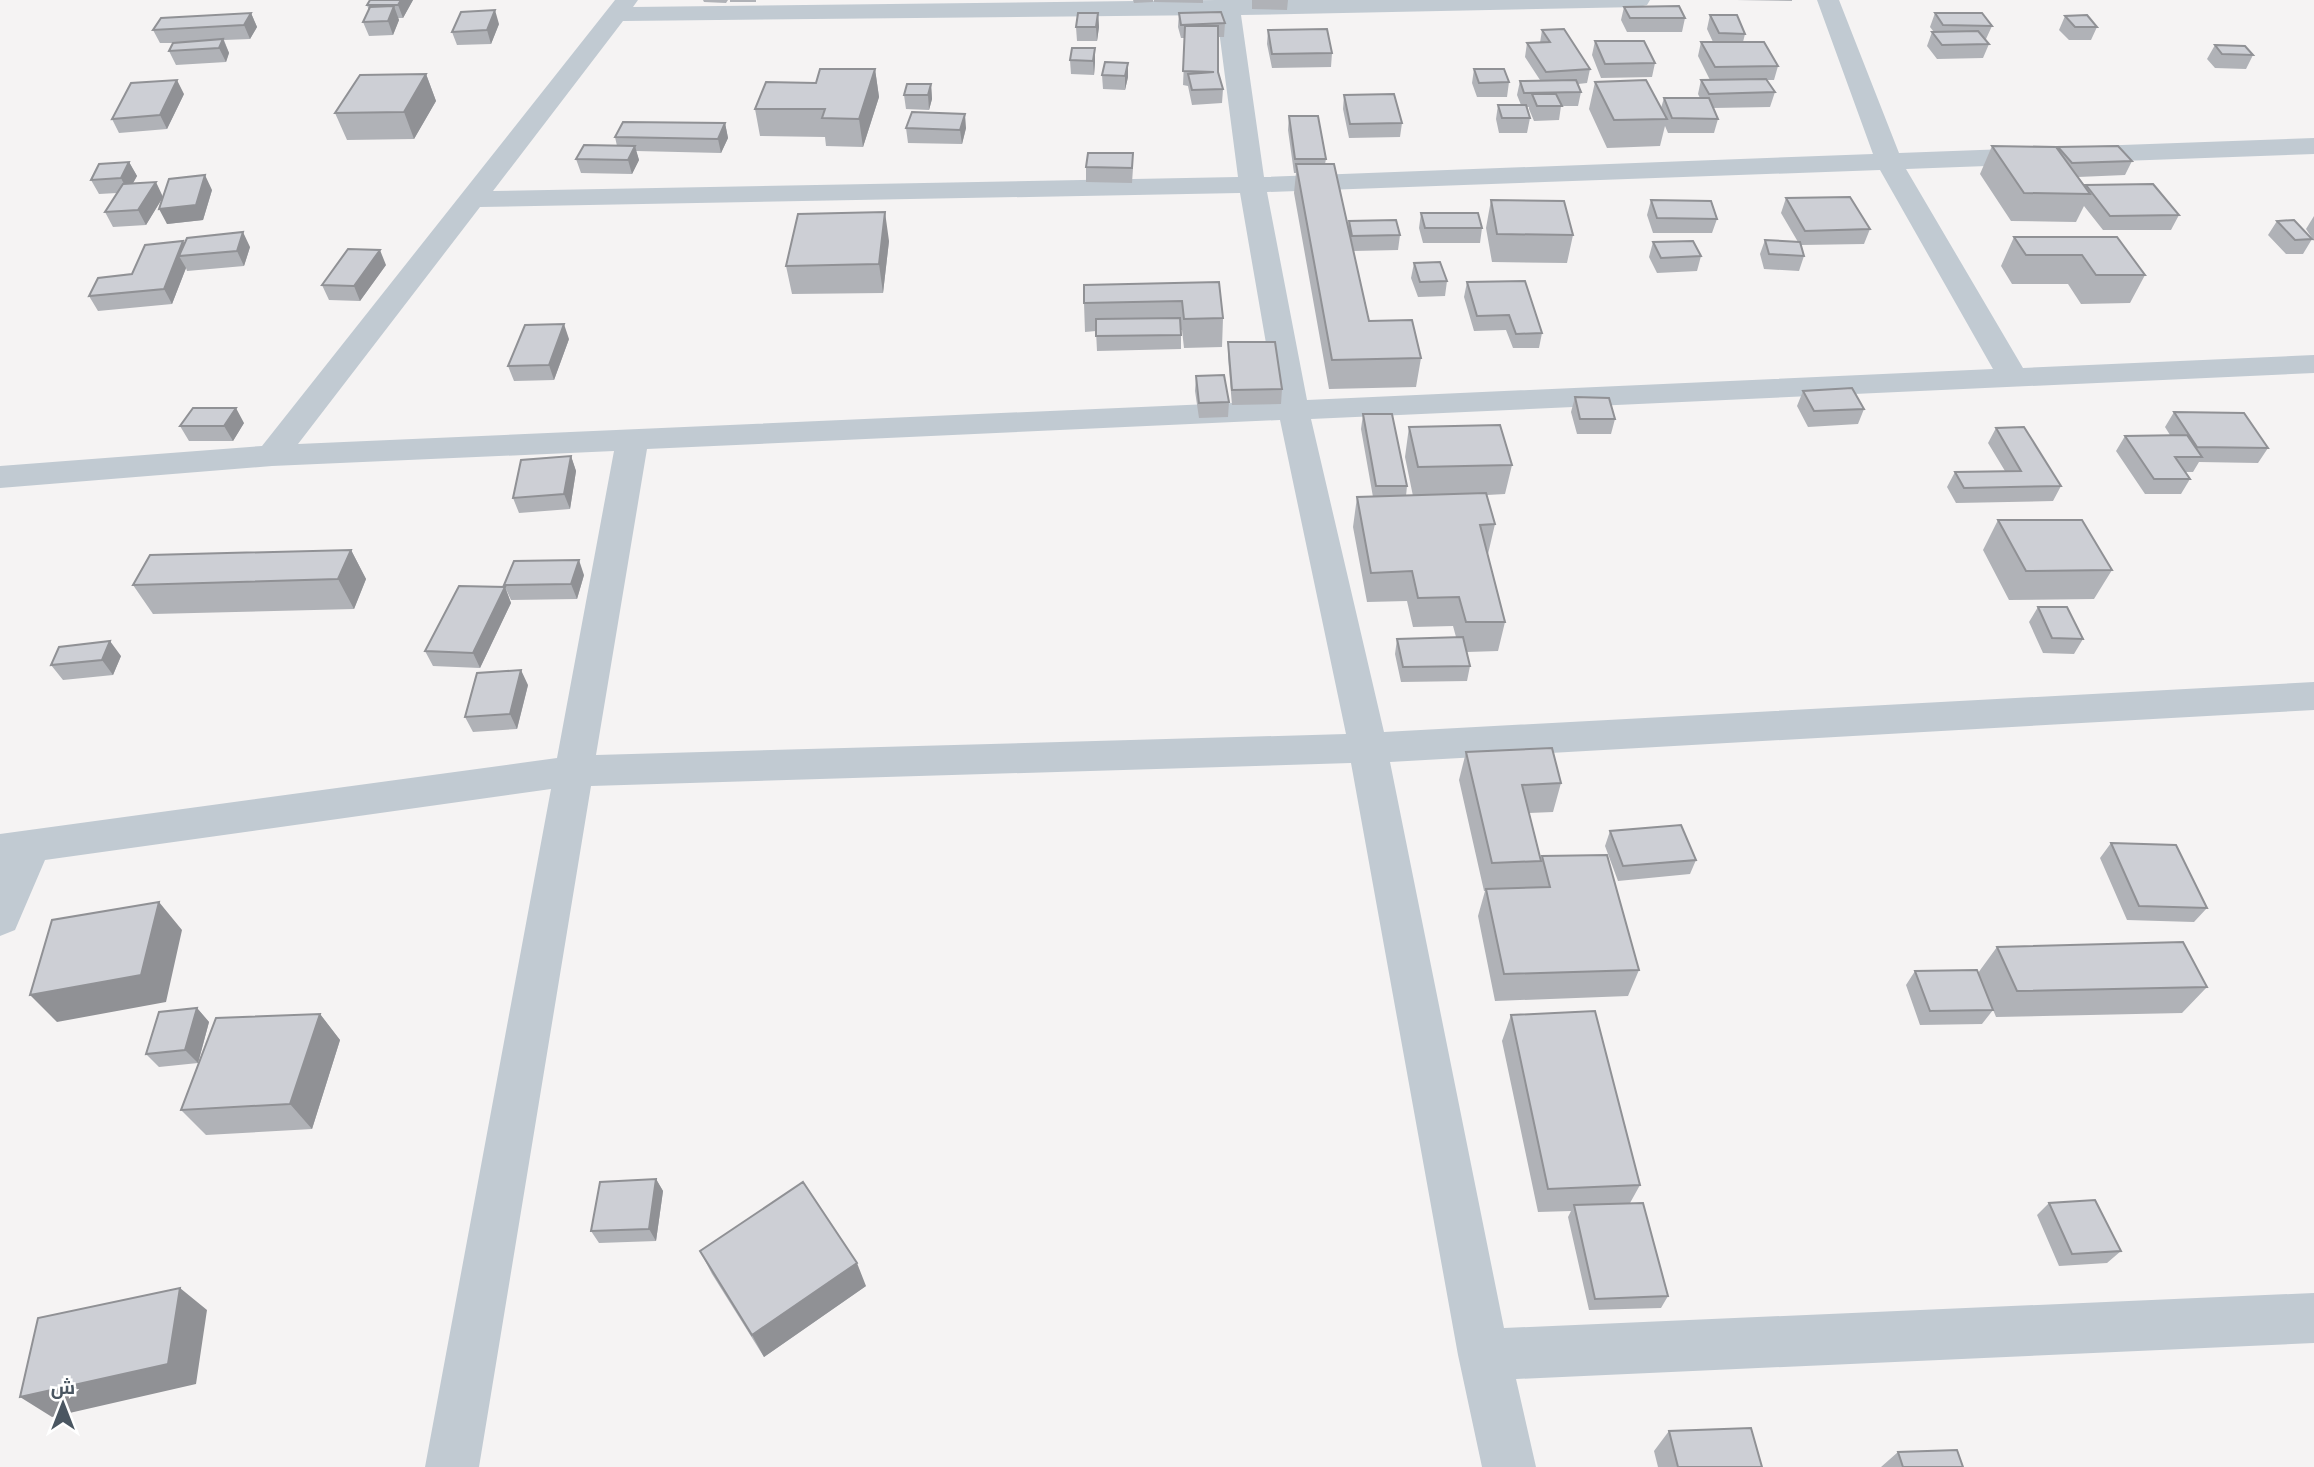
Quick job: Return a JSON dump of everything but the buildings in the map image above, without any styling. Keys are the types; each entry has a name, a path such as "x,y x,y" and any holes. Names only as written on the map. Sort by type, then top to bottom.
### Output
{"street":[{"path":"272,456 622,7 1639,0"},
{"path":"1828,0 1888,160 2014,379"},
{"path":"1227,4 1252,185 1293,409 1368,748 1484,1355 1509,1467"},
{"path":"472,199 1252,185 2314,146"},
{"path":"0,477 272,456 1293,409 2014,379 2308,372"},
{"path":"452,1467 632,440"},
{"path":"0,918 15,848 573,771 1368,748 2314,696"},
{"path":"1484,1355 2314,1318"}]}
